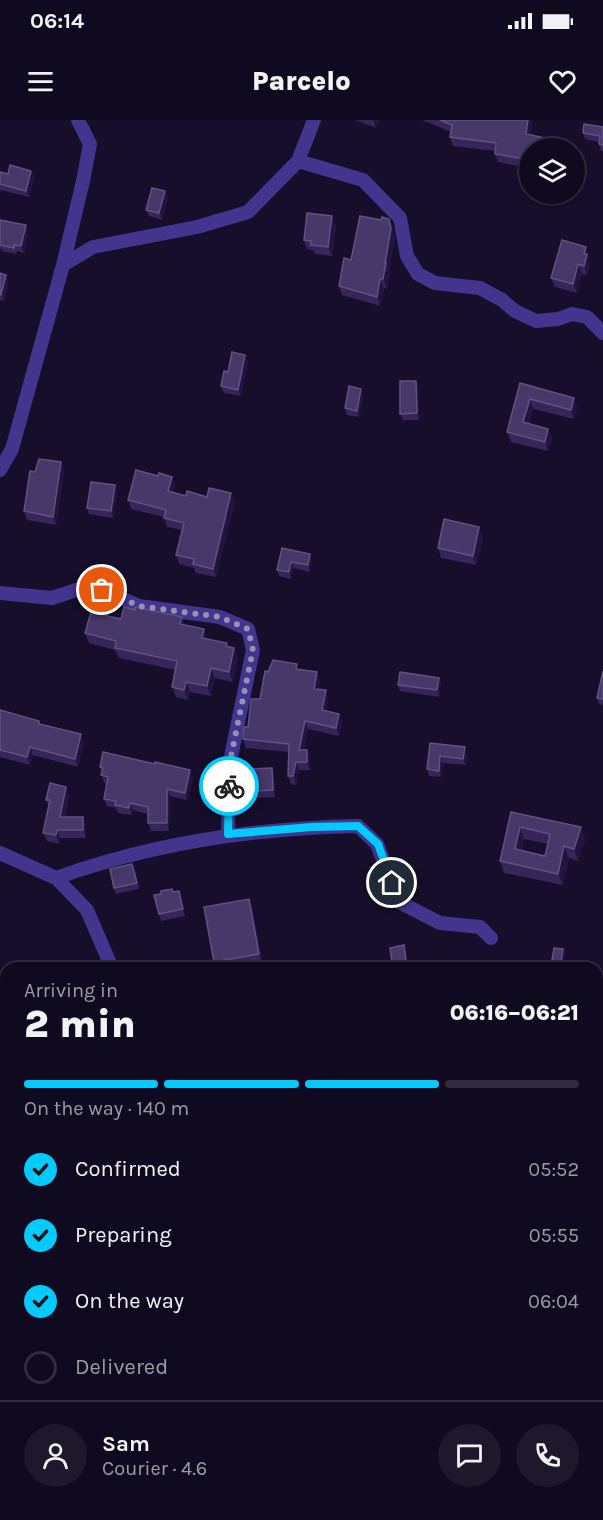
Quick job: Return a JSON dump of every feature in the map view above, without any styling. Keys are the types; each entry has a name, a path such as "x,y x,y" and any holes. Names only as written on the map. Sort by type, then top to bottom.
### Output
{"street":[{"path":"0,470 12,449 63,265 90,144 78,120"},
{"path":"63,265 93,247 197,227 248,212 298,161 314,120"},
{"path":"298,161 363,180 400,218 407,256 418,274 435,283 480,288 502,300 515,311 536,321 558,319 572,314 587,317 603,333"},
{"path":"0,593 52,598 79,589 102,590 139,606 220,617 248,629 253,650 229,766 228,834"},
{"path":"56,878 100,862 228,834 312,827 358,826 378,844 399,902 440,923 480,927 491,938"},
{"path":"0,853 56,878 87,910 109,962"}],"building":[{"path":"440,120 528,120 526,134 545,138 519,138 519,158 495,154 496,143 450,137 452,125"},
{"path":"584,124 603,127 603,145 599,144 600,136 583,133"},
{"path":"10,165 31,171 26,191 0,184 0,172 8,174"},
{"path":"152,188 165,191 159,213 146,210"},
{"path":"307,213 332,216 328,247 311,245 311,241 304,240"},
{"path":"360,216 381,220 382,217 389,219 391,229 386,263 377,297 339,286 344,258 351,260"},
{"path":"0,220 26,225 21,246 14,245 14,248 0,245"},
{"path":"562,240 586,247 584,266 578,264 573,284 551,278"},
{"path":"0,273 6,275 1,295 0,294"},
{"path":"232,352 245,355 238,390 221,386 224,371 228,372"},
{"path":"400,381 416,381 417,413 400,414"},
{"path":"520,383 574,398 571,410 530,399 523,422 548,429 545,442 507,432"},
{"path":"349,386 361,389 357,411 345,408"},
{"path":"39,459 61,462 53,517 24,511 30,471 35,472"},
{"path":"136,470 172,477 168,491 186,496 187,491 207,497 209,488 231,493 213,569 193,564 194,559 176,555 184,523 164,518 166,510 128,500"},
{"path":"91,482 115,485 111,511 87,508"},
{"path":"444,519 479,527 473,556 438,548"},
{"path":"282,548 310,554 308,565 291,562 289,572 277,570"},
{"path":"124,607 135,610 135,607 182,617 180,624 204,629 202,638 227,643 226,646 234,648 229,672 211,668 207,686 186,682 184,690 172,687 177,661 115,648 116,641 85,633 91,612 121,619"},
{"path":"273,660 297,664 296,669 317,672 314,689 326,690 322,710 339,714 336,728 305,721 299,750 307,750 307,762 296,762 293,776 288,776 289,744 243,739 244,727 248,727 251,699 260,699 265,671 268,672"},
{"path":"603,671 603,699 597,698"},
{"path":"400,672 439,678 437,690 398,685"},
{"path":"0,710 39,721 39,724 81,734 75,759 30,747 27,757 0,750"},
{"path":"430,743 465,747 463,759 440,756 439,771 427,769"},
{"path":"103,752 190,770 185,793 167,789 167,823 148,823 148,807 130,803 129,808 115,805 116,801 104,799 108,777 101,775"},
{"path":"272,768 273,790 252,791 251,769"},
{"path":"50,783 66,787 60,817 83,817 83,830 57,830 56,835 43,833 50,800 46,800"},
{"path":"511,812 581,827 574,849 564,846 558,874 500,861","holes":["520,827 550,834 545,856 515,849"]},
{"path":"132,864 137,883 114,888 110,869"},
{"path":"172,889 173,892 179,891 183,909 159,914 154,895"},
{"path":"249,899 259,954 214,962 204,907"},
{"path":"404,945 406,962 392,962 390,948"},
{"path":"554,948 563,949 561,962 552,960"}],"way so far":[{"path":"102,590 139,606 220,617 248,629 253,650 229,766 229,786"}],"route":[{"path":"229,786 228,834 312,827 358,826 378,844 392,883"}]}
